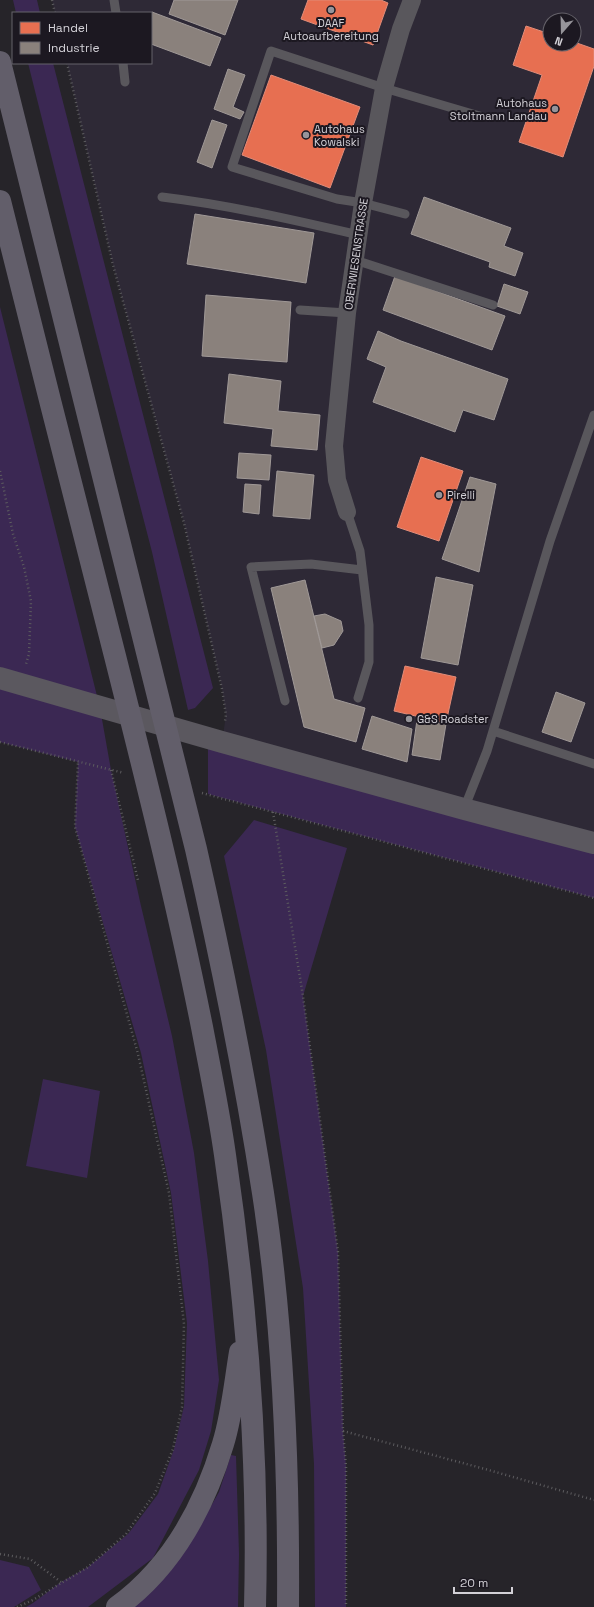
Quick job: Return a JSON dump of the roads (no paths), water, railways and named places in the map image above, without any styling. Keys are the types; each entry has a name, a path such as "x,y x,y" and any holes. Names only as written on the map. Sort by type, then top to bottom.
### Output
{"highway":[{"path":"0,62 196,849 237,1044 263,1193 282,1369 286,1437 288,1607"},
{"path":"0,201 160,837 190,966 225,1152 245,1317 254,1423 257,1533 255,1607"},
{"path":"117,1607 142,1586 164,1562 201,1504 210,1484 224,1443 245,1317"}],"street":[{"name":"OBERWIESENSTRASSE","path":"347,512 337,480 334,446 347,313 363,203 384,88 401,29 412,0"},
{"path":"0,678 222,742 464,809 594,843"}],"lane":[{"path":"114,0 116,12"},
{"path":"405,214 363,203 337,199 232,167 271,51 384,88 483,117"},
{"path":"123,64 125,82"},
{"path":"162,197 197,201 262,213 359,235"},
{"path":"355,260 493,305"},
{"path":"300,310 347,313"},
{"path":"464,809 487,751 550,541 594,415"},
{"path":"347,512 360,551 369,625 369,662 358,698"},
{"path":"285,701 251,567 311,564 362,570"},
{"path":"493,731 594,764"}],"place":[{"name":"DAAF Autoaufbereitung","path":"331,10"},
{"name":"Autohaus Stoltmann Landau","path":"555,109"},
{"name":"Autohaus Kowalski","path":"306,135"},
{"name":"Pirelli","path":"439,495"},
{"name":"G&S Roadster","path":"409,719"}]}
